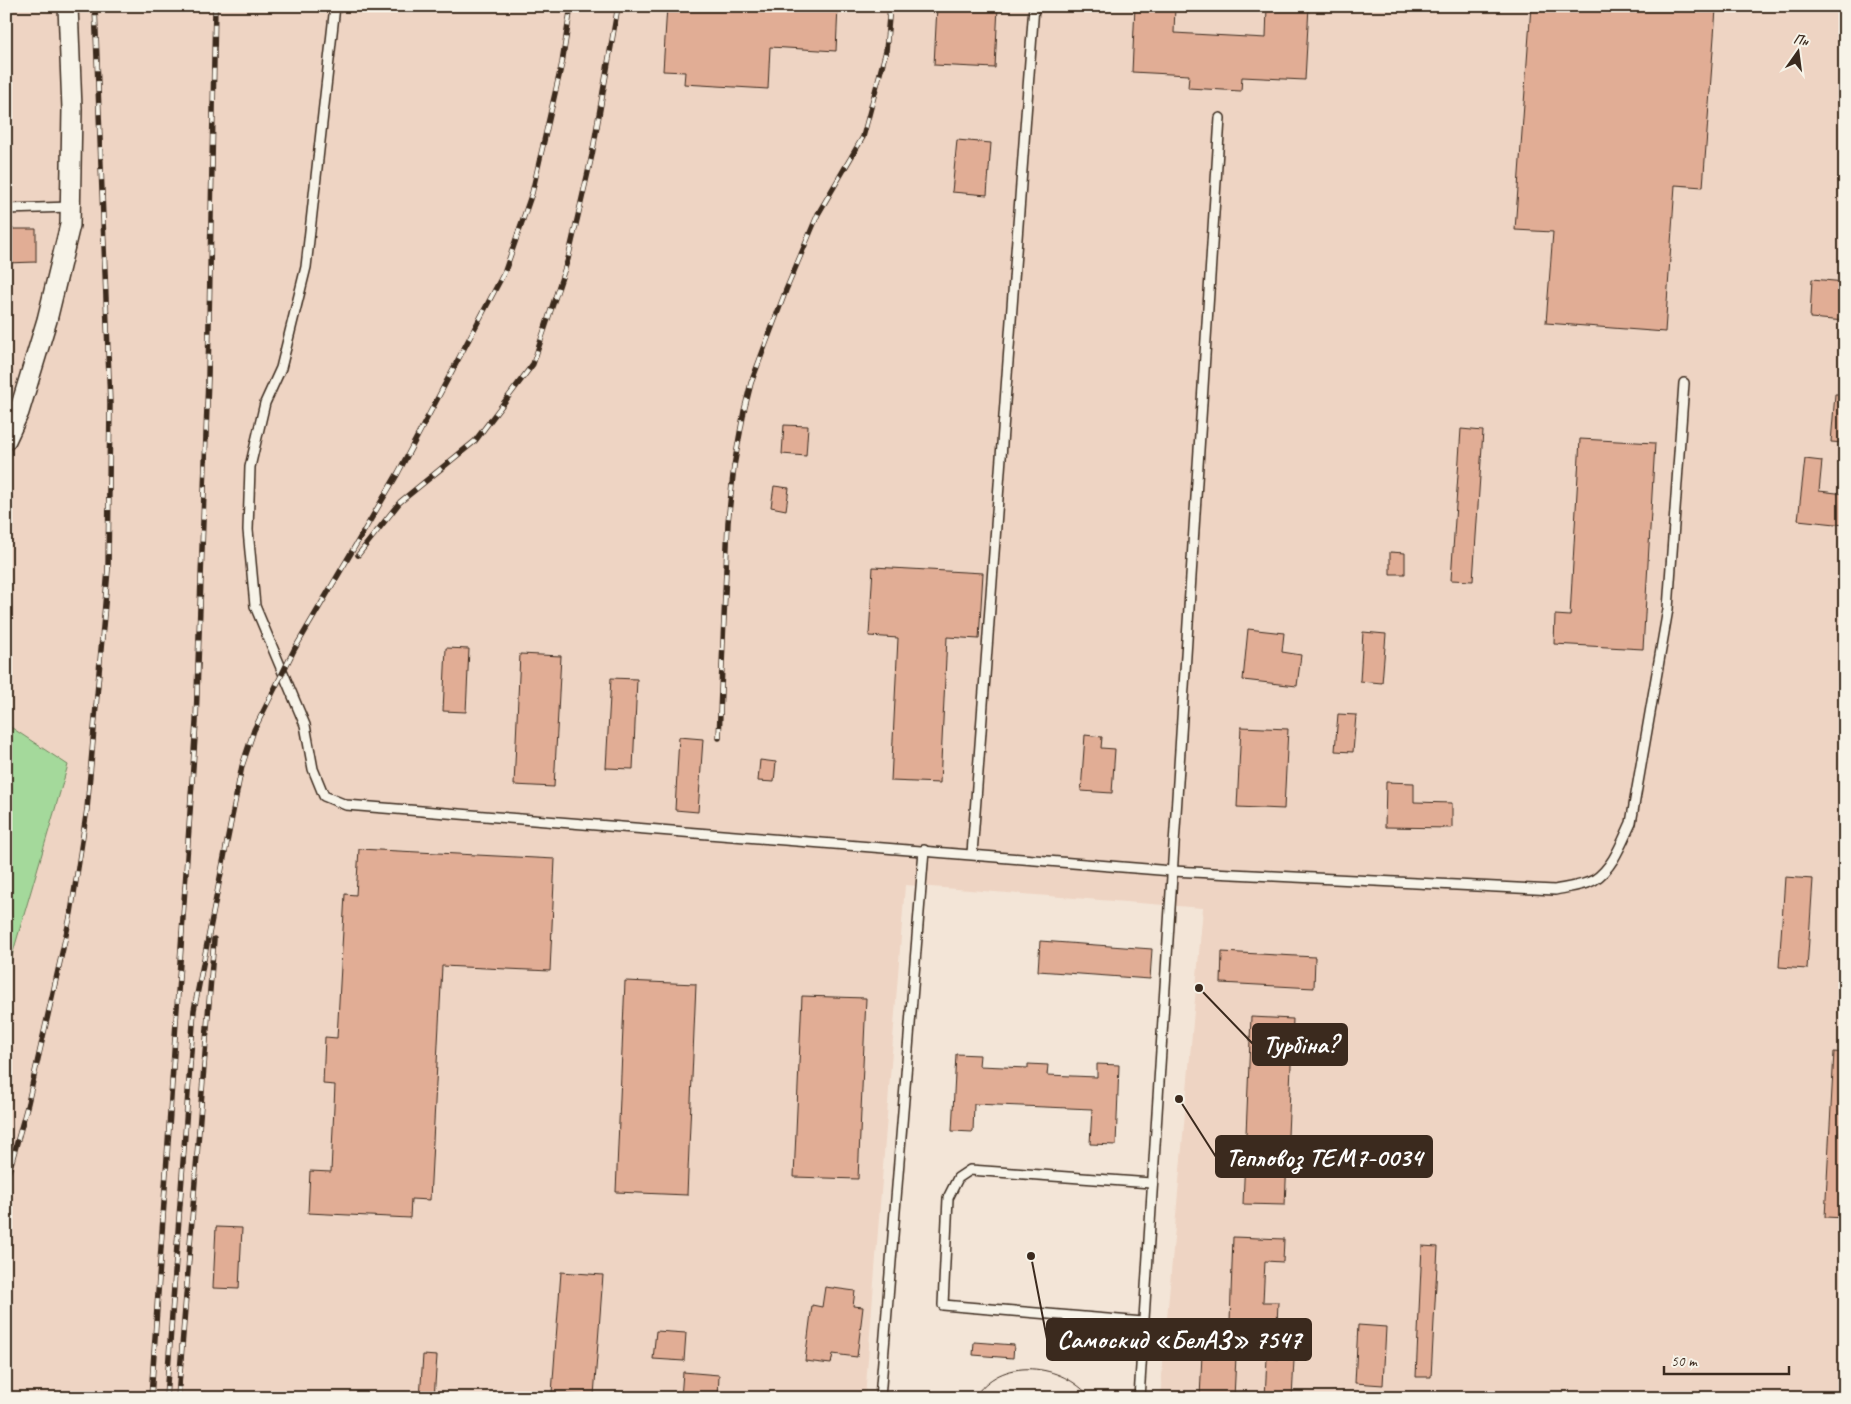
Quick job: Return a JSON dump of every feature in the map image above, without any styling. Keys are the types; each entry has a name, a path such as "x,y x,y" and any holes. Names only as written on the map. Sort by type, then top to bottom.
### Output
{"street":[{"path":"6,440 19,412 47,320 60,270 72,207 72,109 68,6"}],"lane":[{"path":"335,6 306,267 281,368 265,403 250,467 248,530 255,606 305,725 313,769 324,796 346,806 1172,871 1555,890 1594,879 1618,852 1631,823 1668,609 1684,383"},
{"path":"972,854 1034,6"},
{"path":"1139,1398 1151,1183 1220,118"},
{"path":"6,209 72,207"},
{"path":"880,1398 924,850"},
{"path":"1143,1322 943,1305 948,1198 958,1178 970,1170 1151,1183"}],"shaded area":[{"path":"6,6 1845,6 1845,1398 1160,1398 1203,908 905,885 865,1398 6,1398 6,976 68,765 6,724"}],"green space":[{"path":"6,724 68,765 6,976"}],"building":[{"path":"667,6 838,6 836,51 770,47 768,89 684,84 685,72 663,71"},
{"path":"937,6 998,6 995,68 934,65"},
{"path":"1135,6 1175,6 1174,33 1266,38 1267,6 1309,6 1305,80 1242,77 1241,91 1188,88 1189,75 1132,72"},
{"path":"1531,6 1686,6 1716,9 1703,187 1675,185 1665,332 1546,323 1553,232 1515,230"},
{"path":"957,140 991,143 987,195 952,192"},
{"path":"6,229 36,229 36,262 6,263"},
{"path":"1812,279 1845,282 1845,321 1810,318"},
{"path":"1835,394 1845,394 1845,443 1831,442"},
{"path":"784,425 808,426 806,456 782,454"},
{"path":"1461,429 1483,431 1473,581 1451,580"},
{"path":"1580,439 1655,443 1643,649 1554,644 1555,615 1570,616"},
{"path":"1805,459 1822,461 1819,491 1845,494 1845,525 1798,520"},
{"path":"774,486 789,488 786,510 771,507"},
{"path":"1390,552 1405,553 1405,574 1390,574"},
{"path":"873,567 983,573 979,639 947,637 940,783 891,781 898,638 869,636"},
{"path":"1248,629 1284,633 1282,652 1301,655 1297,686 1243,680"},
{"path":"1363,632 1386,634 1382,683 1360,681"},
{"path":"446,648 469,649 466,712 443,711"},
{"path":"520,654 561,656 554,787 514,785"},
{"path":"611,678 637,679 633,769 606,768"},
{"path":"1338,714 1356,715 1353,752 1335,751"},
{"path":"1241,727 1288,729 1284,809 1237,807"},
{"path":"1085,735 1102,737 1101,748 1115,749 1112,793 1081,791"},
{"path":"679,737 703,739 698,812 675,810"},
{"path":"760,760 776,762 774,782 758,781"},
{"path":"1386,782 1414,783 1414,802 1452,803 1452,828 1385,827"},
{"path":"359,849 555,859 550,971 442,966 430,1200 411,1199 410,1218 308,1213 310,1171 331,1172 335,1085 323,1084 325,1037 337,1038 345,894 356,895"},
{"path":"1785,877 1813,879 1807,969 1779,967"},
{"path":"1040,941 1152,949 1150,979 1038,971"},
{"path":"1222,952 1315,957 1314,988 1221,983"},
{"path":"625,981 696,984 687,1195 616,1192"},
{"path":"802,996 866,998 858,1179 794,1177"},
{"path":"1251,1017 1293,1019 1285,1205 1243,1204"},
{"path":"1834,1052 1845,1053 1845,1218 1825,1217"},
{"path":"956,1054 980,1055 979,1066 1028,1068 1028,1064 1048,1065 1047,1075 1097,1077 1097,1064 1119,1065 1116,1145 1090,1144 1092,1109 974,1104 973,1132 952,1131"},
{"path":"216,1227 242,1228 239,1289 213,1288"},
{"path":"1233,1237 1284,1239 1283,1262 1265,1261 1263,1302 1278,1302 1277,1324 1230,1322"},
{"path":"1422,1246 1438,1247 1431,1377 1416,1377"},
{"path":"561,1272 603,1275 594,1396 552,1393"},
{"path":"825,1287 855,1291 853,1306 863,1307 857,1357 833,1354 831,1364 805,1361 812,1305 822,1307"},
{"path":"1358,1325 1386,1327 1383,1385 1355,1383"},
{"path":"656,1331 686,1333 684,1361 653,1359"},
{"path":"974,1342 1014,1345 1013,1358 973,1355"},
{"path":"1202,1354 1236,1356 1234,1398 1200,1398"},
{"path":"423,1355 437,1356 434,1398 420,1398"},
{"path":"1267,1358 1294,1360 1292,1398 1265,1398"},
{"path":"683,1372 719,1375 718,1398 681,1398"}],"tram line":[{"path":"974,1398 985,1384 999,1375 1015,1370 1031,1369 1048,1371 1064,1377 1079,1386 1091,1398"}],"railway":[{"path":"6,1182 28,1103 71,913 87,809 108,570 110,404 95,6"},
{"path":"151,1398 196,722 208,377 215,6"},
{"path":"166,1398 194,1010 242,766 254,730 294,650 398,473 505,271 532,193 562,63 571,6"},
{"path":"358,555 400,502 475,441 533,364 568,259 592,155 618,6"},
{"path":"719,738 728,522 734,466 744,411 751,383 786,290 818,214 863,137 886,51 890,6"},
{"path":"178,1398 214,939"}],"place":[{"name":"Турбіна?","path":"1199,988"},
{"name":"Тепловоз ТЕМ7-0034","path":"1179,1099"},
{"name":"Самоскид «БелАЗ» 7547","path":"1031,1256"}]}
